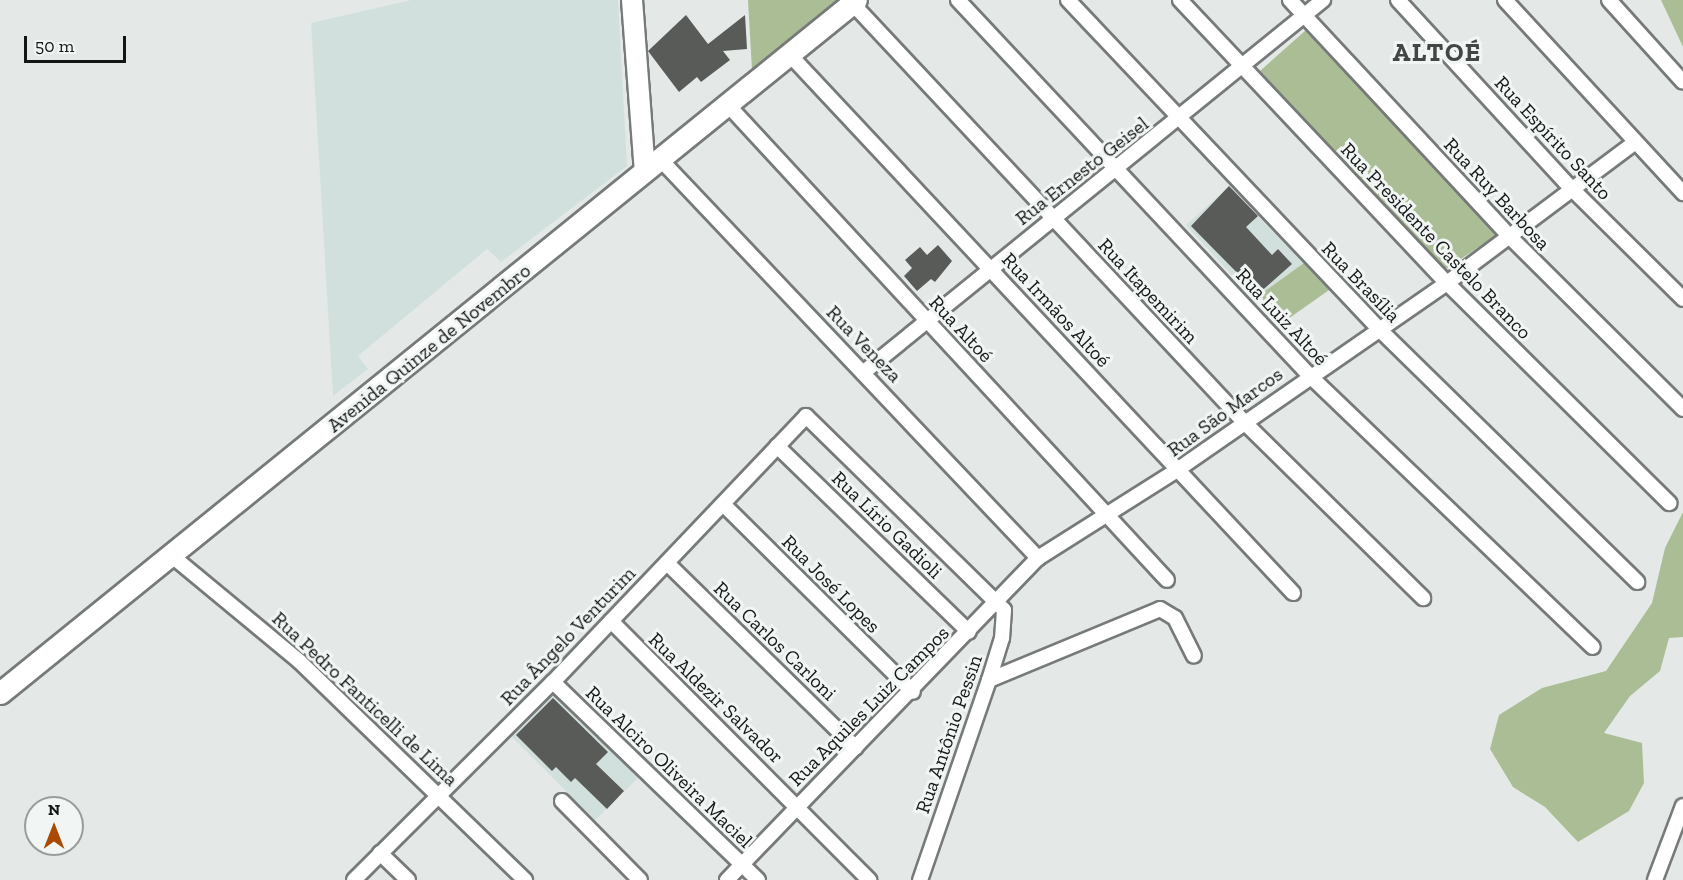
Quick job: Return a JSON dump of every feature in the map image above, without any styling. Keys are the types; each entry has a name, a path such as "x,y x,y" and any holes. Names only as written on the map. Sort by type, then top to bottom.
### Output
{"main road":[{"name":"Avenida Quinze de Novembro","path":"0,693 854,1"}],"street":[{"path":"632,0 652,165"},
{"name":"Rua Luiz Altoé","path":"958,0 1309,375 1593,647"},
{"name":"Rua Brasília","path":"1068,0 1378,328 1637,582"},
{"name":"Rua Presidente Castelo Branco","path":"1180,0 1447,283 1669,503"},
{"name":"Rua Ruy Barbosa","path":"1290,0 1509,237 1683,409"},
{"name":"Rua Ernesto Geisel","path":"864,372 991,267 1179,120 1323,0"},
{"name":"Rua Espírito Santo","path":"1398,0 1574,190 1683,298"},
{"path":"1505,0 1634,143 1683,193"},
{"path":"1609,0 1683,82"},
{"name":"Rua Itapemirim","path":"854,1 1245,423 1423,598"},
{"name":"Rua Irmãos Altoé","path":"789,54 991,267 1293,593"},
{"name":"Rua Altoé","path":"727,104 1167,579"},
{"name":"Rua São Marcos","path":"1038,558 1178,470 1309,375 1447,283 1634,143"},
{"name":"Rua Veneza","path":"652,165 864,372 1038,558"},
{"name":"Rua Ângelo Venturim","path":"354,880 553,682 806,416 998,600"},
{"name":"Rua Lírio Gadioli","path":"777,446 969,632"},
{"name":"Rua José Lopes","path":"723,504 913,692"},
{"name":"Rua Pedro Fanticelli de Lima","path":"171,555 260,626 439,794 525,880"},
{"name":"Rua Aquiles Luiz Campos","path":"727,880 913,692 1038,558"},
{"name":"Rua Carlos Carloni","path":"667,563 856,748"},
{"name":"Rua Antônio Pessin","path":"920,880 989,680 1005,625 998,600"},
{"path":"989,680 1160,609 1175,618 1194,656"},
{"name":"Rua Aldezir Salvador","path":"611,621 798,806 869,880"},
{"name":"Rua Alciro Oliveira Maciel","path":"553,682 758,880"},
{"path":"562,801 640,880"},
{"path":"1655,880 1683,806"},
{"path":"380,853 408,880"}],"shaded area":[{"path":"411,0 618,0 627,166 501,262 487,249 358,356 368,369 333,396 311,23"},
{"path":"1229,186 1329,290 1278,326 1186,225"},
{"path":"552,693 638,778 595,820 510,735"}],"green space":[{"path":"748,0 839,0 752,70"},
{"path":"1661,0 1683,0 1683,47"},
{"path":"1306,30 1498,234 1446,269 1260,71"},
{"path":"1304,263 1329,290 1278,326 1254,299"},
{"path":"1683,512 1683,637 1669,638 1660,671 1630,696 1604,733 1642,743 1644,783 1629,811 1578,842 1545,807 1513,787 1490,749 1499,715 1542,688 1606,671 1652,603 1665,548"}],"building":[{"path":"686,15 708,44 745,15 747,49 723,51 730,60 701,82 697,77 679,92 648,51"},
{"path":"1229,186 1258,216 1246,227 1272,255 1278,249 1292,264 1258,294 1191,226"},
{"path":"938,245 952,261 935,282 931,279 917,291 904,276 912,268 905,260 920,247 927,255"},
{"path":"553,698 608,752 596,764 624,791 607,809 575,778 571,782 556,767 552,771 516,735"}],"district":[{"name":"ALTOÉ","path":"1437,53"}]}
